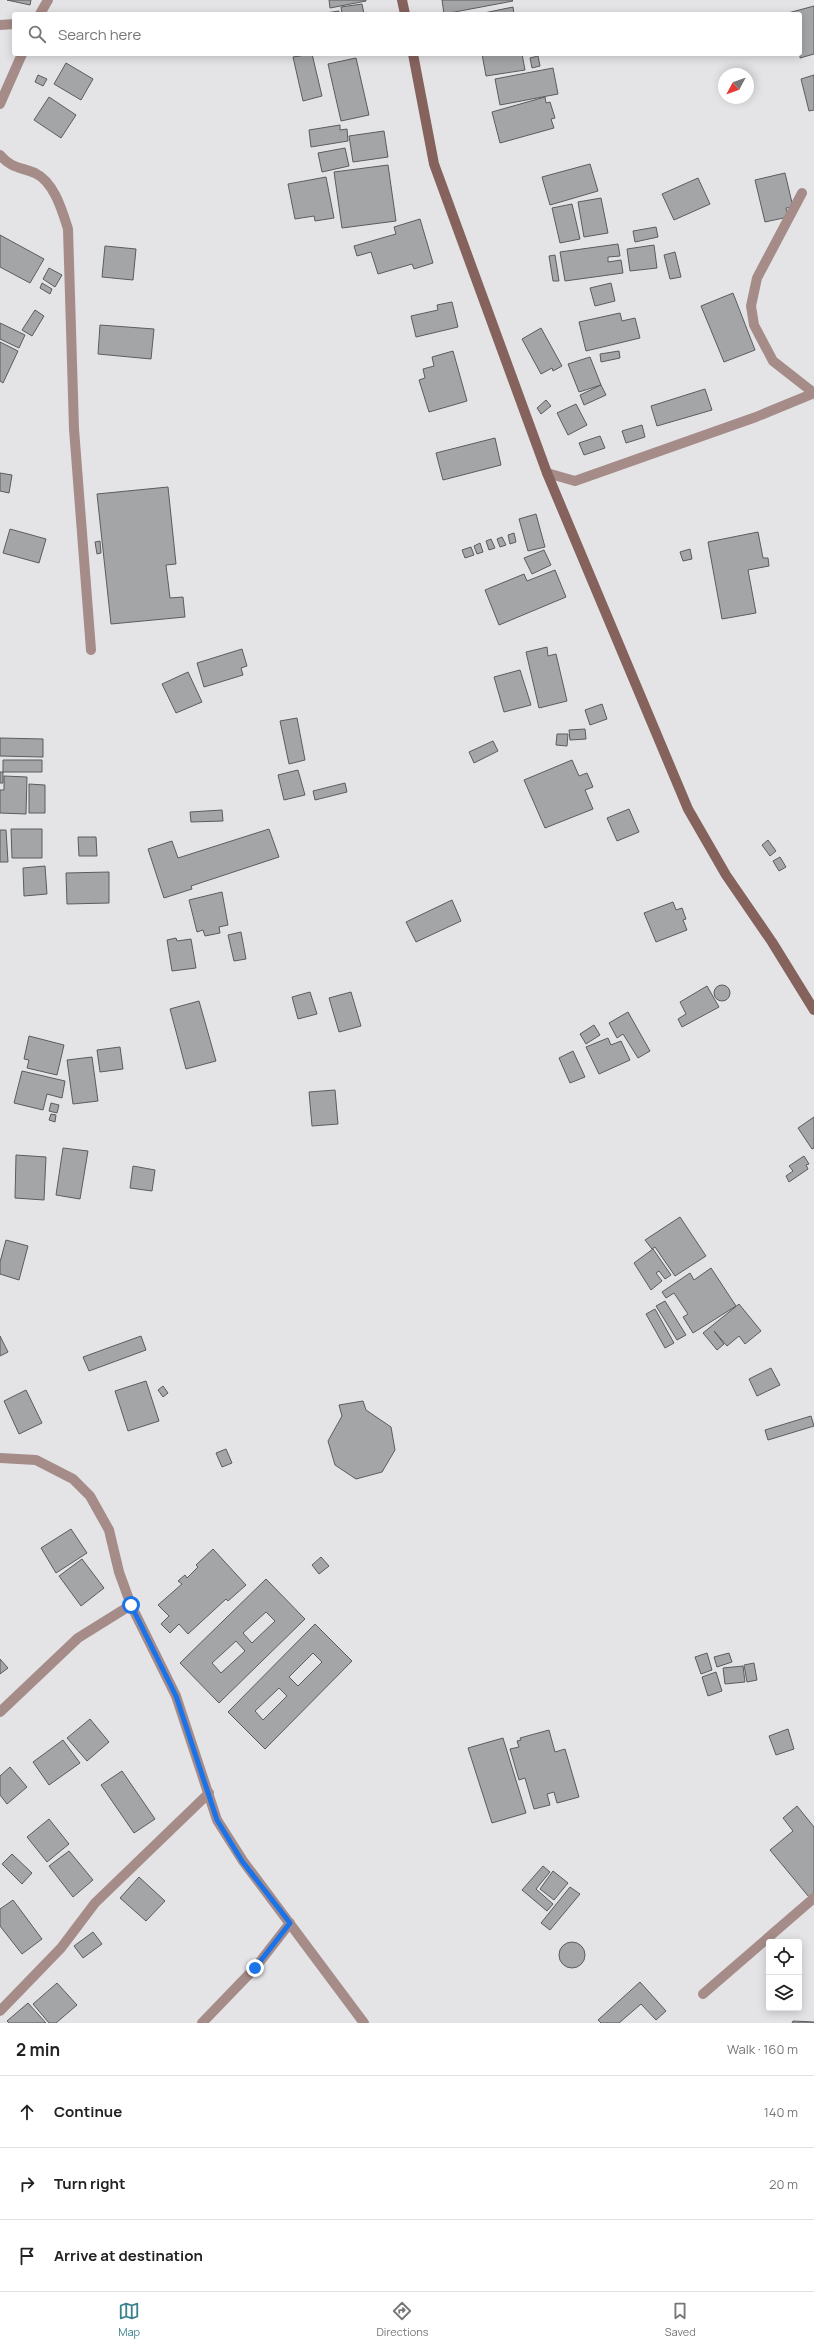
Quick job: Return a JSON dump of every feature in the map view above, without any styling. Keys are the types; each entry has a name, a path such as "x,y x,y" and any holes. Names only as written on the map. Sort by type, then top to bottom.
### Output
{"main road":[{"path":"402,0 405,12"},
{"path":"413,56 434,164 547,473 688,809 726,875 772,942 814,1010"}],"street":[{"path":"41,12 48,0"},
{"path":"0,25 12,24"},
{"path":"0,104 21,56"},
{"path":"0,81 6,91"},
{"path":"0,155 8,164 42,177 60,204 68,229 74,429 91,650"},
{"path":"802,193 757,278 751,306 754,325 773,361 814,393"},
{"path":"547,473 575,481 728,427 814,393"},
{"path":"0,1458 36,1460 73,1479 90,1496 109,1530 119,1572 131,1605 176,1696 217,1820 242,1861 364,2023"},
{"path":"0,1712 78,1638 131,1605"},
{"path":"0,2011 61,1948 95,1903 209,1793"},
{"path":"703,1994 814,1898"},
{"path":"202,2023 255,1968 290,1923"}],"building":[{"path":"7,0 31,0 30,5"},
{"path":"329,0 366,0 366,1 330,8"},
{"path":"442,0 513,1 455,12 444,12"},
{"path":"362,4 364,12 342,12 341,7"},
{"path":"814,6 814,54 800,58 800,56 802,56 802,12 792,12"},
{"path":"513,7 514,12 489,12"},
{"path":"312,56 322,96 303,101 293,57"},
{"path":"482,56 522,56 525,70 486,76"},
{"path":"538,56 540,66 532,68 530,58"},
{"path":"356,58 369,115 341,121 328,64"},
{"path":"66,63 93,79 81,100 54,84"},
{"path":"553,68 558,94 500,105 495,79"},
{"path":"38,75 47,79 43,86 35,82"},
{"path":"814,75 814,110 809,111 801,79"},
{"path":"49,97 76,115 61,138 34,120"},
{"path":"545,97 546,103 550,102 555,118 551,119 554,128 500,143 492,112"},
{"path":"340,125 340,130 347,129 348,141 311,147 309,130"},
{"path":"384,131 388,157 353,162 349,136"},
{"path":"345,148 349,166 322,172 318,153"},
{"path":"590,164 598,191 550,205 542,177"},
{"path":"388,165 396,221 342,228 334,172"},
{"path":"785,173 793,207 786,208 788,217 765,222 755,180"},
{"path":"326,177 334,218 315,221 314,216 295,219 288,184"},
{"path":"698,178 710,204 674,220 662,194"},
{"path":"601,198 608,233 584,237 578,202"},
{"path":"572,204 580,239 560,243 552,208"},
{"path":"420,219 433,263 414,269 412,264 378,274 371,252 357,256 354,246 396,234 394,227"},
{"path":"656,227 658,237 635,242 633,231"},
{"path":"0,235 44,259 30,283 0,267"},
{"path":"618,244 620,256 608,257 608,262 621,260 623,273 565,281 560,252"},
{"path":"654,245 657,268 630,271 627,249"},
{"path":"105,246 136,249 133,280 102,277"},
{"path":"675,252 681,277 670,279 664,255"},
{"path":"555,255 559,281 553,281 549,256"},
{"path":"49,268 62,275 55,287 43,279"},
{"path":"42,283 52,289 50,294 40,288"},
{"path":"611,283 615,301 595,306 590,288"},
{"path":"733,293 755,350 724,362 701,306"},
{"path":"452,302 458,327 416,337 411,316 438,310 437,305"},
{"path":"35,310 44,316 32,336 22,330"},
{"path":"620,313 622,321 635,318 640,338 586,351 579,322"},
{"path":"0,323 25,335 19,348 0,339"},
{"path":"100,325 154,329 151,359 98,354"},
{"path":"541,328 562,366 553,371 552,368 541,374 522,339"},
{"path":"0,342 18,351 3,383 0,381"},
{"path":"453,351 467,401 429,412 419,380 425,378 423,369 434,366 432,357"},
{"path":"619,351 620,358 601,362 600,354"},
{"path":"590,357 601,385 579,392 568,364"},
{"path":"601,385 606,395 584,405 580,395"},
{"path":"705,389 712,410 657,426 651,406"},
{"path":"546,400 551,406 541,414 537,408"},
{"path":"576,404 587,425 568,435 557,413"},
{"path":"642,425 645,437 626,443 622,431"},
{"path":"600,436 605,448 584,455 579,443"},
{"path":"495,438 501,465 443,480 436,453"},
{"path":"0,473 12,475 9,493 0,491"},
{"path":"168,487 176,564 166,565 170,598 183,597 185,617 111,624 97,494"},
{"path":"536,514 545,547 528,551 519,519"},
{"path":"10,529 46,539 39,563 3,553"},
{"path":"758,532 763,558 768,558 769,566 748,570 756,613 722,619 708,542"},
{"path":"514,533 516,542 510,544 508,535"},
{"path":"502,537 506,545 500,547 497,539"},
{"path":"491,539 495,548 489,550 486,541"},
{"path":"100,541 101,553 97,554 95,542"},
{"path":"480,543 483,552 477,554 474,546"},
{"path":"471,547 474,555 465,558 462,550"},
{"path":"690,549 692,559 683,561 680,552"},
{"path":"544,550 551,565 532,574 524,558"},
{"path":"555,570 566,597 499,625 485,590 524,574 527,581"},
{"path":"547,647 548,656 556,654 567,701 539,708 526,652"},
{"path":"242,649 247,666 241,668 243,675 204,687 197,663"},
{"path":"520,670 531,705 504,712 494,677"},
{"path":"188,672 202,702 176,713 162,684"},
{"path":"602,704 607,719 590,725 585,710"},
{"path":"297,718 305,760 289,764 280,721"},
{"path":"585,729 586,739 570,740 569,730"},
{"path":"557,734 568,734 567,746 556,745"},
{"path":"0,738 43,739 43,757 0,756"},
{"path":"493,741 498,751 474,763 469,752"},
{"path":"3,760 42,760 42,772 3,772"},
{"path":"572,760 579,776 587,773 593,787 585,790 593,809 545,828 524,780"},
{"path":"298,770 305,795 284,800 278,775"},
{"path":"0,772 3,772 3,783 0,783"},
{"path":"4,776 27,777 26,814 0,813 0,790 4,790"},
{"path":"345,783 347,792 315,800 313,791"},
{"path":"29,784 45,785 45,813 29,813"},
{"path":"629,809 639,832 617,841 607,818"},
{"path":"222,810 223,821 191,822 190,812"},
{"path":"11,829 42,829 42,858 12,858"},
{"path":"269,829 279,857 191,886 192,889 164,898 148,849 172,841 178,858"},
{"path":"0,830 6,830 8,862 0,862"},
{"path":"78,837 96,837 97,856 79,856"},
{"path":"768,840 776,851 770,856 762,845"},
{"path":"780,857 786,867 779,871 773,861"},
{"path":"45,866 47,894 24,896 23,868"},
{"path":"109,872 109,903 67,904 66,873"},
{"path":"222,892 228,925 219,927 220,933 205,936 203,930 197,932 189,900"},
{"path":"452,900 461,921 416,942 406,922"},
{"path":"673,902 676,910 682,908 686,919 683,920 687,930 656,942 644,913"},
{"path":"241,932 246,959 234,961 228,935"},
{"path":"176,938 177,941 191,939 196,968 172,971 167,940"},
{"path":"722,985 729,990 730,993 725,1000 722,1001 715,996 714,993 719,986"},
{"path":"707,986 719,1007 682,1027 678,1019 686,1014 680,1002"},
{"path":"310,992 317,1014 298,1019 292,997"},
{"path":"351,992 361,1026 339,1032 329,998"},
{"path":"199,1001 216,1061 186,1069 170,1009"},
{"path":"628,1012 650,1051 638,1058 623,1034 617,1038 609,1023"},
{"path":"594,1025 600,1035 586,1044 580,1034"},
{"path":"29,1036 64,1045 57,1075 27,1068 29,1060 24,1059"},
{"path":"608,1038 611,1045 621,1041 630,1060 599,1074 586,1047"},
{"path":"120,1047 123,1069 100,1072 97,1050"},
{"path":"573,1051 585,1077 570,1083 559,1058"},
{"path":"92,1057 98,1101 73,1104 67,1060"},
{"path":"22,1071 65,1081 62,1098 47,1094 43,1110 14,1103"},
{"path":"335,1090 338,1124 312,1126 309,1092"},
{"path":"51,1103 59,1105 57,1113 49,1111"},
{"path":"51,1114 56,1115 55,1122 49,1120"},
{"path":"814,1117 814,1148 812,1149 798,1128"},
{"path":"63,1148 88,1151 80,1199 56,1195"},
{"path":"16,1155 46,1157 44,1200 15,1198"},
{"path":"804,1156 809,1164 806,1165 808,1169 789,1182 786,1176 793,1171 789,1166"},
{"path":"133,1166 155,1170 152,1191 130,1188"},
{"path":"680,1217 706,1256 675,1276 655,1247 652,1249 645,1240"},
{"path":"6,1240 28,1246 19,1280 0,1274 0,1262"},
{"path":"653,1249 671,1275 665,1279 659,1271 656,1273 662,1281 651,1290 634,1263"},
{"path":"711,1268 736,1306 693,1333 683,1317 688,1314 674,1293 666,1298 662,1292 690,1273 694,1280"},
{"path":"665,1301 686,1335 677,1340 656,1306"},
{"path":"739,1304 761,1331 745,1344 739,1336 727,1346 714,1331 724,1344 717,1350 703,1333"},
{"path":"655,1309 674,1343 665,1348 646,1314"},
{"path":"0,1336 8,1352 0,1356"},
{"path":"141,1336 146,1350 89,1371 83,1357"},
{"path":"771,1368 780,1385 757,1396 749,1379"},
{"path":"146,1381 159,1421 128,1431 115,1391"},
{"path":"163,1386 168,1393 163,1397 158,1390"},
{"path":"26,1390 42,1423 19,1434 4,1401"},
{"path":"363,1401 366,1410 391,1427 395,1450 382,1472 356,1479 335,1465 328,1441 342,1416 339,1405"},
{"path":"811,1416 814,1426 768,1440 765,1430"},
{"path":"226,1449 232,1463 222,1467 216,1453"},
{"path":"71,1529 87,1553 56,1573 41,1548"},
{"path":"213,1549 246,1585 228,1601 226,1599 188,1634 179,1624 170,1633 161,1624 169,1616 158,1605 182,1584 178,1581 185,1575 187,1578 198,1567 196,1565"},
{"path":"321,1557 329,1566 319,1574 312,1565"},
{"path":"82,1559 104,1588 81,1606 59,1576"},
{"path":"266,1579 305,1619 219,1703 180,1663","holes":["266,1612 275,1621 252,1643 243,1633","236,1641 245,1651 221,1673 212,1663"]},
{"path":"315,1624 352,1661 265,1749 228,1712","holes":["313,1653 322,1662 298,1686 289,1677","279,1688 287,1696 263,1720 255,1711"]},
{"path":"707,1653 712,1670 701,1674 695,1657"},
{"path":"729,1653 732,1662 717,1667 714,1657"},
{"path":"0,1659 8,1668 0,1674"},
{"path":"754,1663 757,1680 747,1682 744,1665"},
{"path":"743,1666 745,1682 725,1684 723,1668"},
{"path":"716,1672 722,1691 708,1696 702,1677"},
{"path":"90,1719 109,1742 87,1761 67,1738"},
{"path":"788,1729 794,1749 776,1755 769,1736"},
{"path":"549,1730 555,1752 565,1749 579,1797 557,1803 554,1792 547,1794 550,1805 534,1809 525,1778 519,1780 510,1749 519,1747 517,1741 521,1740 520,1738"},
{"path":"503,1738 526,1813 492,1823 468,1748"},
{"path":"63,1740 80,1763 49,1785 33,1762"},
{"path":"10,1767 27,1787 7,1804 0,1795 0,1776"},
{"path":"122,1771 155,1819 134,1833 101,1785"},
{"path":"797,1806 814,1827 814,1893 809,1897 770,1850 793,1831 783,1818"},
{"path":"49,1819 69,1844 47,1862 27,1837"},
{"path":"69,1851 93,1880 73,1897 49,1866"},
{"path":"12,1854 32,1873 22,1884 2,1864"},
{"path":"543,1866 550,1872 536,1889 553,1904 547,1911 522,1890"},
{"path":"553,1871 568,1883 554,1900 540,1889"},
{"path":"139,1877 165,1901 146,1921 120,1898"},
{"path":"570,1887 580,1894 550,1930 541,1923"},
{"path":"13,1900 42,1939 22,1954 0,1926 0,1909"},
{"path":"93,1932 102,1944 83,1958 74,1946"},
{"path":"572,1942 581,1946 585,1955 581,1964 572,1968 563,1964 559,1955 563,1946"},
{"path":"640,1982 666,2011 656,2020 641,2004 619,2023 601,2023 598,2020"},
{"path":"57,1983 77,2005 56,2023 49,2023 33,2004"},
{"path":"28,2003 46,2023 9,2023 7,2021"},
{"path":"793,2021 814,2022 814,2023 792,2023"}],"route":[{"path":"131,1605 176,1696 217,1820 242,1861 290,1923 255,1968"}]}
